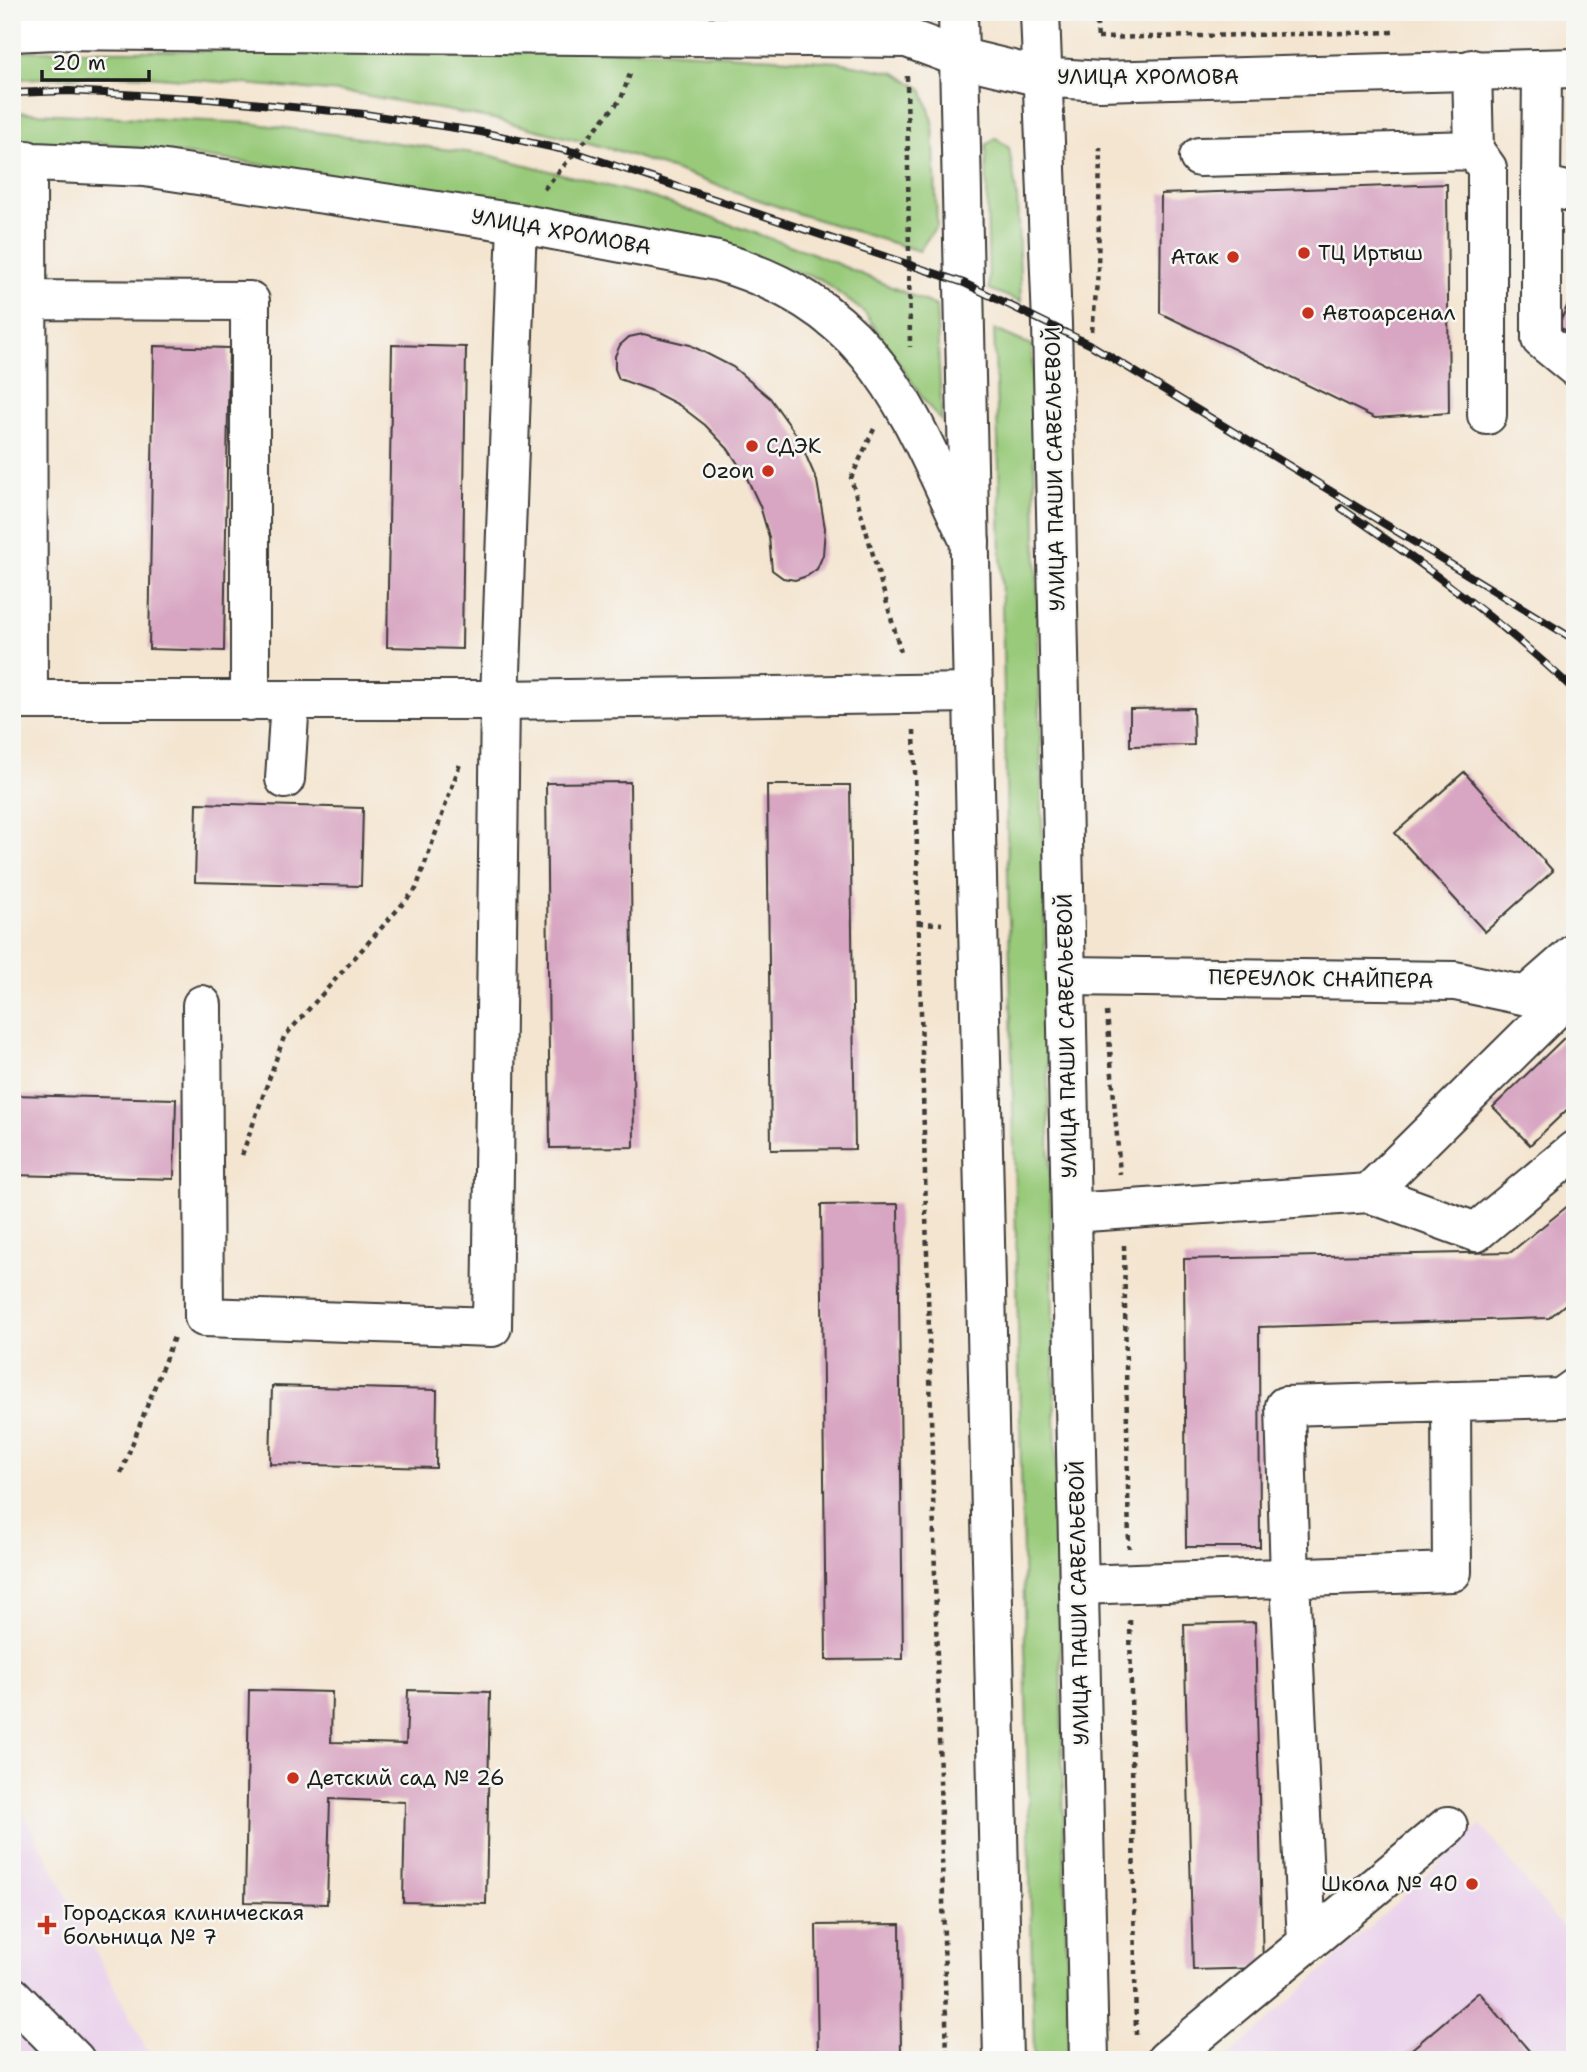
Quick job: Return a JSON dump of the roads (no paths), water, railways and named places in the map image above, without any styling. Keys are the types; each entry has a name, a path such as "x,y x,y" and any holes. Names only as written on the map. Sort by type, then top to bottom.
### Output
{"main road":[{"path":"958,12 1003,2060"},
{"name":"УЛИЦА ПАШИ САВЕЛЬЕВОЙ","path":"1040,12 1052,324 1089,2060"},
{"name":"УЛИЦА ХРОМОВА","path":"12,32 55,30 907,38 958,58 1041,77 1100,81 1559,68"},
{"path":"1559,68 1558,189 1541,339 1575,367"},
{"path":"1472,69 1474,150 1487,168 1487,415"},
{"path":"1199,157 1474,150"},
{"path":"20,161 20,700 500,700 973,693"},
{"name":"УЛИЦА ХРОМОВА","path":"20,161 145,167 517,223 717,261 778,283 807,299 857,341 894,387 970,542"},
{"path":"202,1004 204,1317 492,1327 500,700 517,223"},
{"path":"20,300 250,301 250,701"},
{"path":"285,779 290,700"},
{"path":"1369,1193 1554,1002 1575,953"},
{"name":"ПЕРЕУЛОК СНАЙПЕРА","path":"1066,976 1455,981 1554,1002"},
{"path":"1071,1213 1369,1193 1476,1232 1575,1150"},
{"path":"1307,1943 1285,1406 1561,1398 1575,1388"},
{"path":"1078,1585 1452,1573 1451,1401"},
{"path":"1151,2053 1307,1943 1448,1826"},
{"path":"19,2017 75,2060"}],"railway":[{"path":"12,93 69,91 209,99 364,114 481,132 574,152 964,283 1091,345 1575,640"},
{"path":"1341,508 1462,595 1520,641 1575,691"}],"place":[{"name":"ТЦ Иртыш","path":"1304,253"},
{"name":"Атак","path":"1233,257"},
{"name":"Автоарсенал","path":"1308,313"},
{"name":"СДЭК","path":"752,446"},
{"name":"Ozon","path":"768,471"},
{"name":"Детский сад № 26","path":"293,1778"},
{"name":"Школа № 40","path":"1472,1884"},
{"name":"Городская клиническая больница № 7","path":"47,1925"}]}
